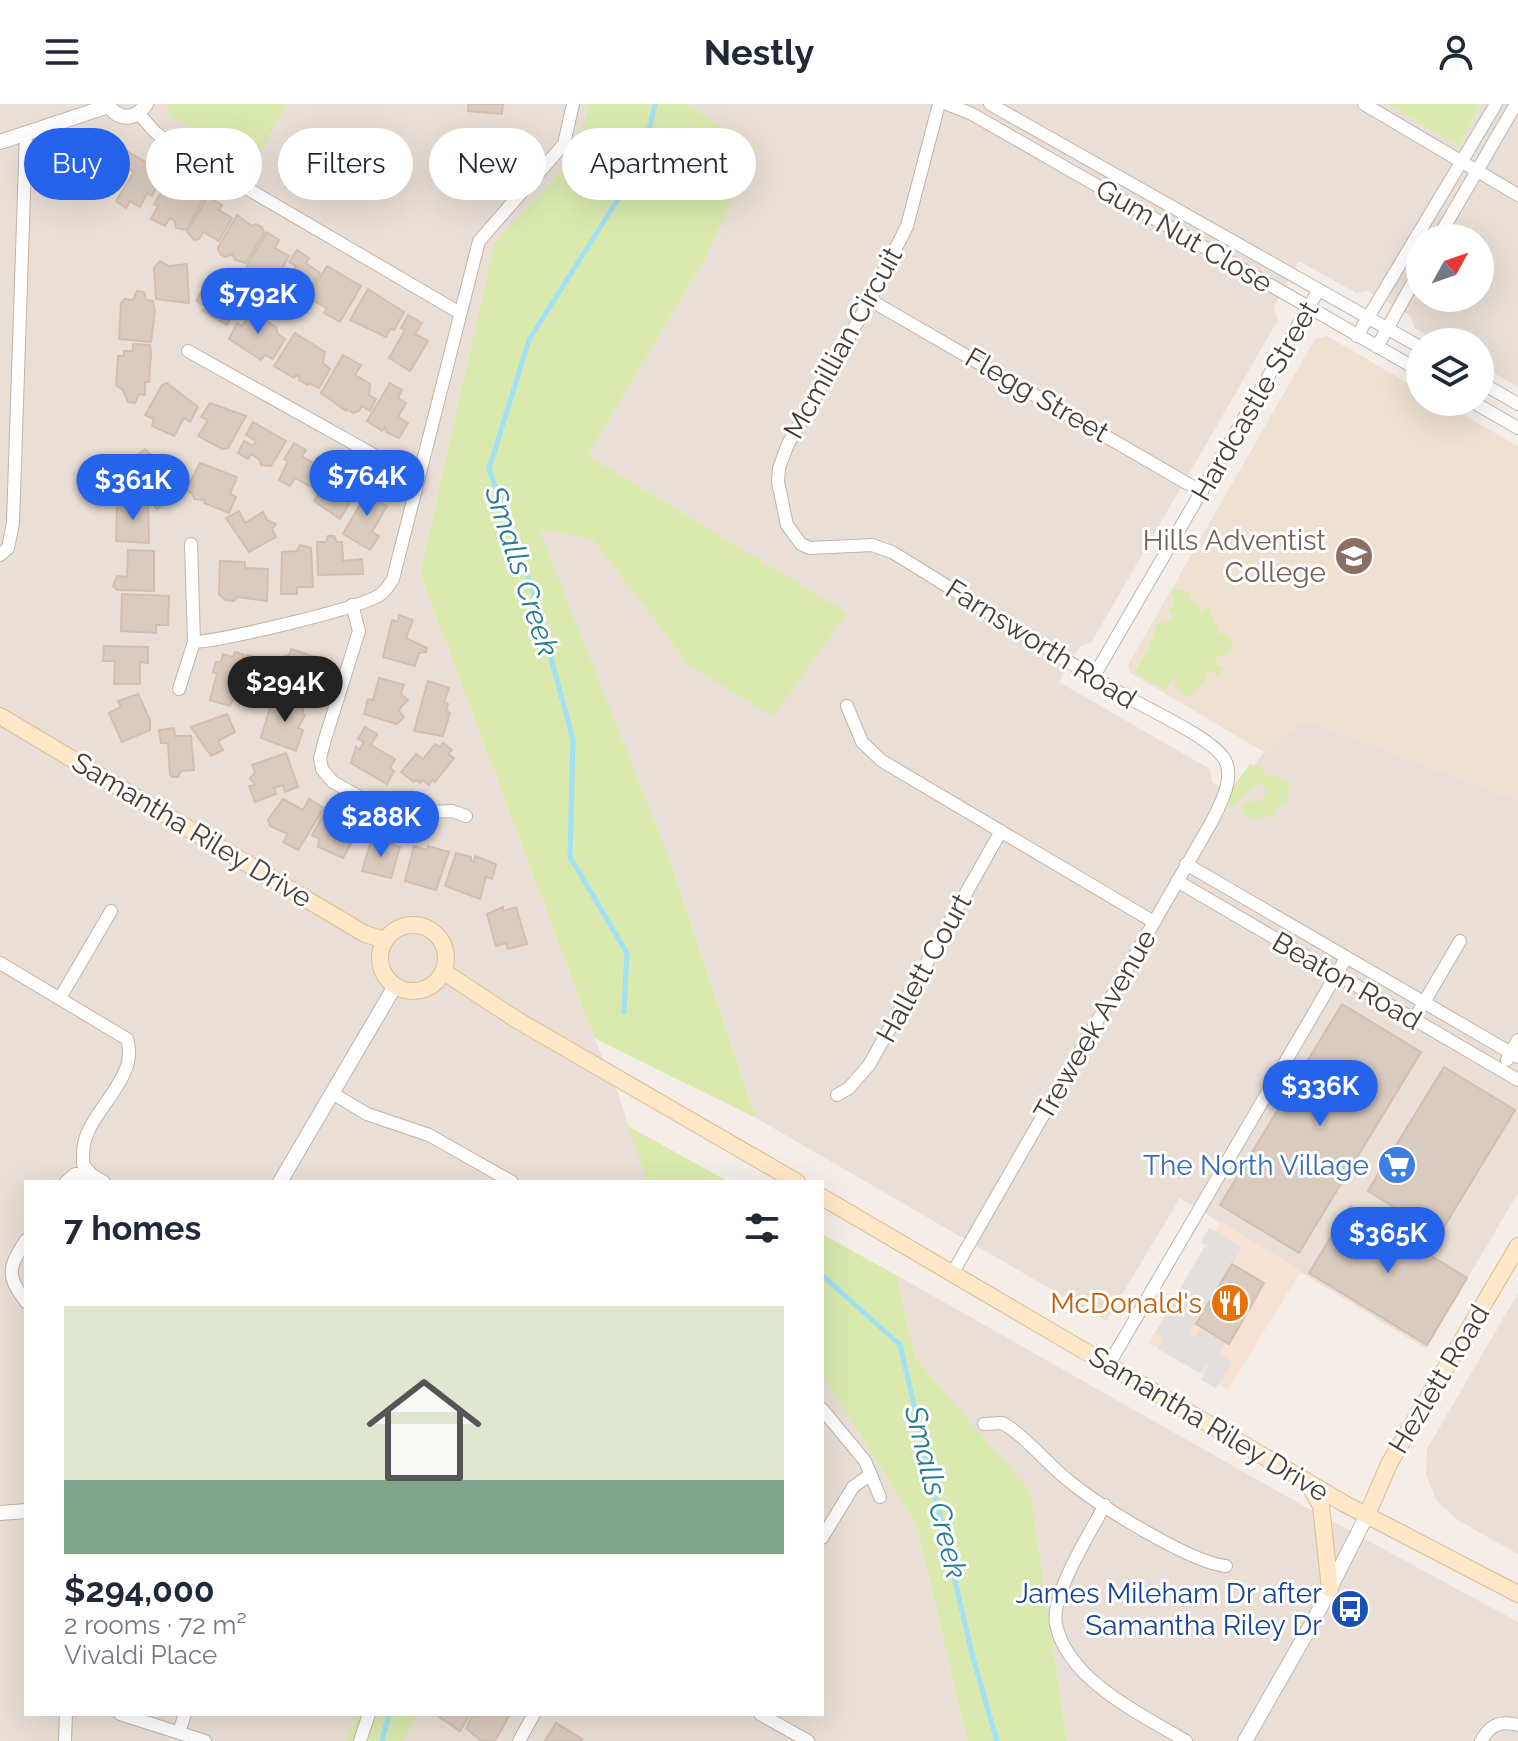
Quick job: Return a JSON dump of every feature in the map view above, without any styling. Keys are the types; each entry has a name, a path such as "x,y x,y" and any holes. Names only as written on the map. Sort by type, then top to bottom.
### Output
{"main road":[{"name":"Samantha Riley Drive","path":"0,716 365,934 385,940"},
{"path":"420,925 429,929 443,943 446,953 444,972 424,990 407,991 395,986 381,967 385,940 400,927 420,925"},
{"path":"444,972 517,1020 794,1180"},
{"name":"Samantha Riley Drive","path":"824,1198 1307,1481 1518,1594"},
{"name":"Hezlett Road","path":"1367,1515 1389,1464 1518,1246"},
{"path":"1307,1481 1321,1506 1330,1589"}],"street":[{"path":"194,642 267,628 352,605 381,595 393,579 479,241 564,144 573,104"},
{"name":"Mcmillian Circuit","path":"837,548 810,548 792,534 780,494 779,468 788,444 870,300 914,207 939,104"},
{"name":"Gum Nut Close","path":"947,104 972,114 1406,363"},
{"name":"Gum Nut Close","path":"990,104 1406,339"},
{"path":"1364,104 1518,195"},
{"path":"1357,336 1496,104"},
{"path":"1446,224 1516,104"},
{"path":"41,128 108,105 119,116 126,118 143,109 171,144 460,313"},
{"path":"0,142 24,134"},
{"path":"0,555 8,548 13,523 24,193"},
{"name":"Hardcastle Street","path":"1094,676 1318,291"},
{"path":"1377,347 1406,293"},
{"name":"Flegg Street","path":"870,300 1202,492"},
{"path":"188,351 417,479"},
{"path":"1494,390 1518,404"},
{"path":"1494,414 1518,428"},
{"path":"179,689 194,642 191,544"},
{"name":"Farnsworth Road","path":"837,548 872,545 892,552 1212,745 1226,761 1229,773"},
{"path":"352,605 359,631 325,739 320,758 322,769 333,782 390,814 452,811 466,816"},
{"path":"847,706 862,742 882,761 1154,922"},
{"name":"Treweek Avenue","path":"952,1274 1222,800 1229,773"},
{"name":"Hallett Court","path":"837,1095 849,1088 869,1065 1001,831"},
{"name":"Beaton Road","path":"1186,864 1514,1055"},
{"name":"Beaton Road","path":"1177,881 1518,1080"},
{"path":"60,998 111,911"},
{"path":"1413,1020 1460,941"},
{"path":"1109,1364 1346,958"},
{"path":"0,963 127,1039 131,1051 127,1066 84,1143 83,1164 101,1180"},
{"path":"281,1180 395,986"},
{"path":"1501,1070 1514,1055 1518,1040"},
{"path":"332,1093 367,1114 429,1135 508,1180"},
{"path":"68,1180 75,1174 92,1175"},
{"path":"24,1244 10,1269 11,1282 24,1299"},
{"path":"824,1411 860,1455 880,1497"},
{"path":"984,1424 1002,1423 1009,1427 1066,1480 1105,1505 1179,1549 1212,1565 1226,1566"},
{"path":"824,1535 853,1487 871,1474"},
{"path":"1105,1505 1064,1581 1055,1623 1071,1656 1105,1693 1186,1741"},
{"path":"0,1513 24,1511"},
{"path":"1245,1741 1330,1589 1367,1515"},
{"path":"65,1741 66,1716"},
{"path":"127,1716 205,1741"},
{"path":"179,1732 184,1716"},
{"path":"360,1741 368,1716"},
{"path":"519,1741 533,1716"},
{"path":"764,1716 808,1741"},
{"path":"1481,1741 1489,1728 1497,1724 1518,1725"}],"shaded area":[{"path":"0,104 588,104 582,128 562,128 562,170 546,188 546,128 429,128 429,200 535,200 494,245 420,574 594,1038 618,1093 646,1180 24,1180 24,1716 358,1716 344,1741 0,1741"},
{"path":"687,104 1387,104 1459,147 1480,104 1518,104 1518,387 1494,373 1494,328 1414,328 1411,316 1367,291 1356,293 1299,261 1274,307 1278,320 1091,643 1080,646 1059,682 1210,769 1212,782 1233,793 1264,752 1305,720 1518,800 1518,1193 1426,1349 1180,1198 1106,1321 756,1118 670,860 538,530 592,539 688,664 846,613 588,455 706,257 732,200 756,200 756,128 725,128"},
{"name":"Hills Adventist College","path":"1327,336 1406,382 1406,416 1466,416 1518,446 1518,800 1305,720 1264,752 1130,673 1128,665 1315,339"},
{"path":"1220,1221 1301,1271 1228,1390 1149,1343"},
{"path":"1209,1228 1242,1248 1188,1334 1194,1338 1200,1328 1225,1343 1219,1354 1233,1362 1216,1388 1201,1380 1208,1366 1205,1365 1200,1373 1158,1349 1163,1338 1155,1333 1204,1247 1215,1253 1201,1242"},
{"path":"896,1275 1295,1501 1518,1622 1518,1741 1067,1741 1030,1492 916,1359"},
{"path":"1518,1293 1518,1554 1459,1521 1437,1501 1426,1475 1427,1449"},
{"path":"824,1378 917,1526 967,1741 403,1741 418,1716 824,1716"}],"green space":[{"path":"167,104 287,104 262,148 262,128 195,128 171,116"},
{"path":"588,104 687,104 725,128 582,128"},
{"path":"1387,104 1480,104 1459,147"},
{"path":"562,170 562,200 732,200 706,257 588,455 847,613 773,717 688,664 592,539 539,530 670,860 756,1118 594,1038 420,574 494,244 535,200 546,200 546,188"},
{"path":"1176,588 1189,592 1192,602 1198,604 1202,612 1208,606 1219,633 1227,634 1234,646 1226,655 1217,656 1216,665 1224,667 1219,676 1213,670 1205,675 1205,683 1201,683 1192,696 1175,687 1175,675 1166,690 1135,672 1150,646 1157,624 1166,623 1173,617 1168,609 1174,606 1173,591"},
{"path":"1250,764 1263,769 1266,776 1275,775 1287,781 1290,790 1285,800 1289,803 1277,808 1275,818 1266,815 1257,820 1249,817 1241,806 1246,801 1259,802 1269,791 1258,783 1233,806 1224,803"},
{"path":"628,1126 725,1180 646,1180"},
{"path":"824,1235 896,1275 916,1359 1030,1491 1067,1741 967,1741 917,1526 824,1378"},
{"path":"358,1716 418,1716 403,1741 344,1741"}],"building":[{"path":"468,104 503,104 502,114 468,111"},
{"path":"130,153 146,162 146,195 140,207 130,201 126,208 116,201 130,200 130,178 134,172 130,170"},
{"path":"157,200 203,200 186,230 176,228 175,221 170,218 165,226 151,219 158,206 154,204"},
{"path":"206,200 214,200 222,205 219,210 232,218 219,241 203,232 199,239 194,240 187,232"},
{"path":"237,215 252,226 262,227 264,233 246,263 235,260 232,254 225,257 218,248"},
{"path":"267,232 279,240 275,248 289,256 275,282 259,272 255,279 243,273"},
{"path":"297,250 309,258 306,263 320,273 303,303 291,296 285,300 280,294 296,266 289,262"},
{"path":"160,261 169,266 187,264 189,303 156,299 154,268"},
{"path":"327,266 361,286 340,322 324,313 327,308 308,298"},
{"path":"222,280 243,296 227,325 203,311 206,307 196,301 208,281 216,285"},
{"path":"368,289 404,312 394,330 390,329 386,337 350,320"},
{"path":"137,291 144,292 146,300 153,301 155,311 151,342 119,339 121,303 125,299 133,300"},
{"path":"253,309 265,316 263,319 276,327 278,334 285,339 273,359 265,355 261,360 229,339 237,323 242,326"},
{"path":"408,315 422,323 415,334 428,341 410,371 389,358 405,330 401,328"},
{"path":"295,333 325,352 323,363 330,369 319,388 274,366"},
{"path":"133,344 150,345 151,353 145,395 139,394 135,403 128,402 123,390 116,385 118,356 124,356 124,351 133,351"},
{"path":"343,355 361,365 355,375 370,384 369,395 376,399 370,411 362,406 353,413 346,411 321,393"},
{"path":"167,383 198,407 190,422 184,418 174,436 152,426 154,419 145,415 162,385"},
{"path":"390,383 402,390 398,398 406,403 398,417 408,423 399,438 386,432 385,427 382,431 367,421"},
{"path":"210,403 246,416 228,448 222,449 198,436 208,420 201,417"},
{"path":"253,422 286,441 271,466 261,465 260,460 251,454 248,459 238,453 244,441 253,446 256,441 246,435"},
{"path":"294,443 306,450 302,456 323,469 311,487 295,478 290,486 279,480 288,461 284,459"},
{"path":"145,449 179,483 163,497 167,501 157,509 122,468"},
{"path":"200,463 237,477 230,494 236,497 229,513 204,503 205,500 194,499 193,494 186,490"},
{"path":"329,476 343,483 346,478 364,489 357,501 352,499 340,519 314,501"},
{"path":"373,482 387,491 380,502 387,506 372,532 379,536 370,550 343,534"},
{"path":"134,495 143,499 142,504 148,504 149,543 116,541 117,503 130,503"},
{"path":"239,511 245,523 263,512 267,520 276,524 272,529 276,537 249,552 226,518"},
{"path":"328,536 342,542 343,561 362,559 363,574 318,575 317,542 326,542"},
{"path":"300,545 311,548 313,587 297,587 297,594 281,594 282,552 297,551"},
{"path":"128,550 154,551 154,591 117,590 113,586 117,576 127,577"},
{"path":"220,561 245,562 245,568 268,569 267,601 237,597 234,601 225,600 219,594"},
{"path":"122,594 169,596 168,625 156,625 156,633 121,631"},
{"path":"399,615 413,620 406,638 427,648 426,652 419,653 415,666 383,657 392,620 398,622"},
{"path":"104,646 148,647 148,663 140,662 140,684 114,684 115,661 103,661"},
{"path":"291,649 318,658 316,666 319,667 312,680 315,682 312,694 297,689 301,678 284,673 286,666 283,657 289,655"},
{"path":"235,652 244,655 245,660 247,655 268,660 259,689 237,682 239,686 230,706 210,700 217,674 213,672 216,662 221,662 223,654 233,657"},
{"path":"379,678 404,685 401,694 408,700 399,711 404,717 397,724 364,714 368,699 373,700"},
{"path":"428,681 449,688 444,702 448,704 446,711 450,713 443,736 414,731"},
{"path":"138,694 150,720 150,730 122,742 109,713 121,707 118,701"},
{"path":"281,697 305,704 302,714 305,715 298,728 303,730 296,751 261,738 270,708 278,707"},
{"path":"227,714 235,732 218,741 223,750 211,756 191,727"},
{"path":"365,727 377,734 371,745 395,759 390,768 394,771 387,784 351,763 356,747 359,750 364,742 358,739"},
{"path":"174,728 175,736 191,736 194,770 181,771 178,777 170,775 168,743 161,743 159,730"},
{"path":"443,743 452,750 448,754 454,758 435,782 433,779 429,785 423,780 414,782 401,772 416,754 423,759 435,744 440,747"},
{"path":"286,753 298,787 285,792 283,785 274,788 276,794 255,802 249,786 255,785 250,778 255,773 252,765"},
{"path":"283,799 303,810 309,799 324,808 298,850 283,842 288,834 270,826 268,820"},
{"path":"336,814 360,828 343,858 318,847 319,839 312,835 323,815 332,820"},
{"path":"371,841 384,845 385,841 400,847 391,878 362,871"},
{"path":"414,846 449,852 436,890 405,881"},
{"path":"456,853 471,857 474,862 475,856 496,864 492,879 486,877 480,899 445,886"},
{"path":"503,907 503,911 516,907 527,944 508,949 506,943 496,946 487,914"},
{"path":"1342,1004 1421,1052 1299,1253 1220,1205"},
{"path":"1444,1067 1515,1110 1439,1235 1368,1191"},
{"path":"1350,1206 1467,1278 1427,1345 1309,1273"},
{"name":"McDonald's","path":"1232,1264 1264,1283 1229,1344 1196,1324"},
{"path":"438,1716 469,1716 460,1731"},
{"path":"472,1716 509,1716 495,1741 480,1740 466,1728"},
{"path":"556,1723 582,1739 545,1741"}],"waterway":[{"name":"Smalls Creek","path":"624,1012 627,953 570,857 573,740 534,594 489,469 529,340 642,161 655,104"},
{"name":"Smalls Creek","path":"824,1277 900,1345 973,1658 997,1741"},
{"path":"382,1741 388,1716"}],"place":[{"name":"Hills Adventist College","path":"1354,556"},
{"name":"The North Village","path":"1397,1165"},
{"name":"McDonald's","path":"1230,1303"},
{"name":"James Mileham Dr after Samantha Riley Dr","path":"1350,1609"}]}
